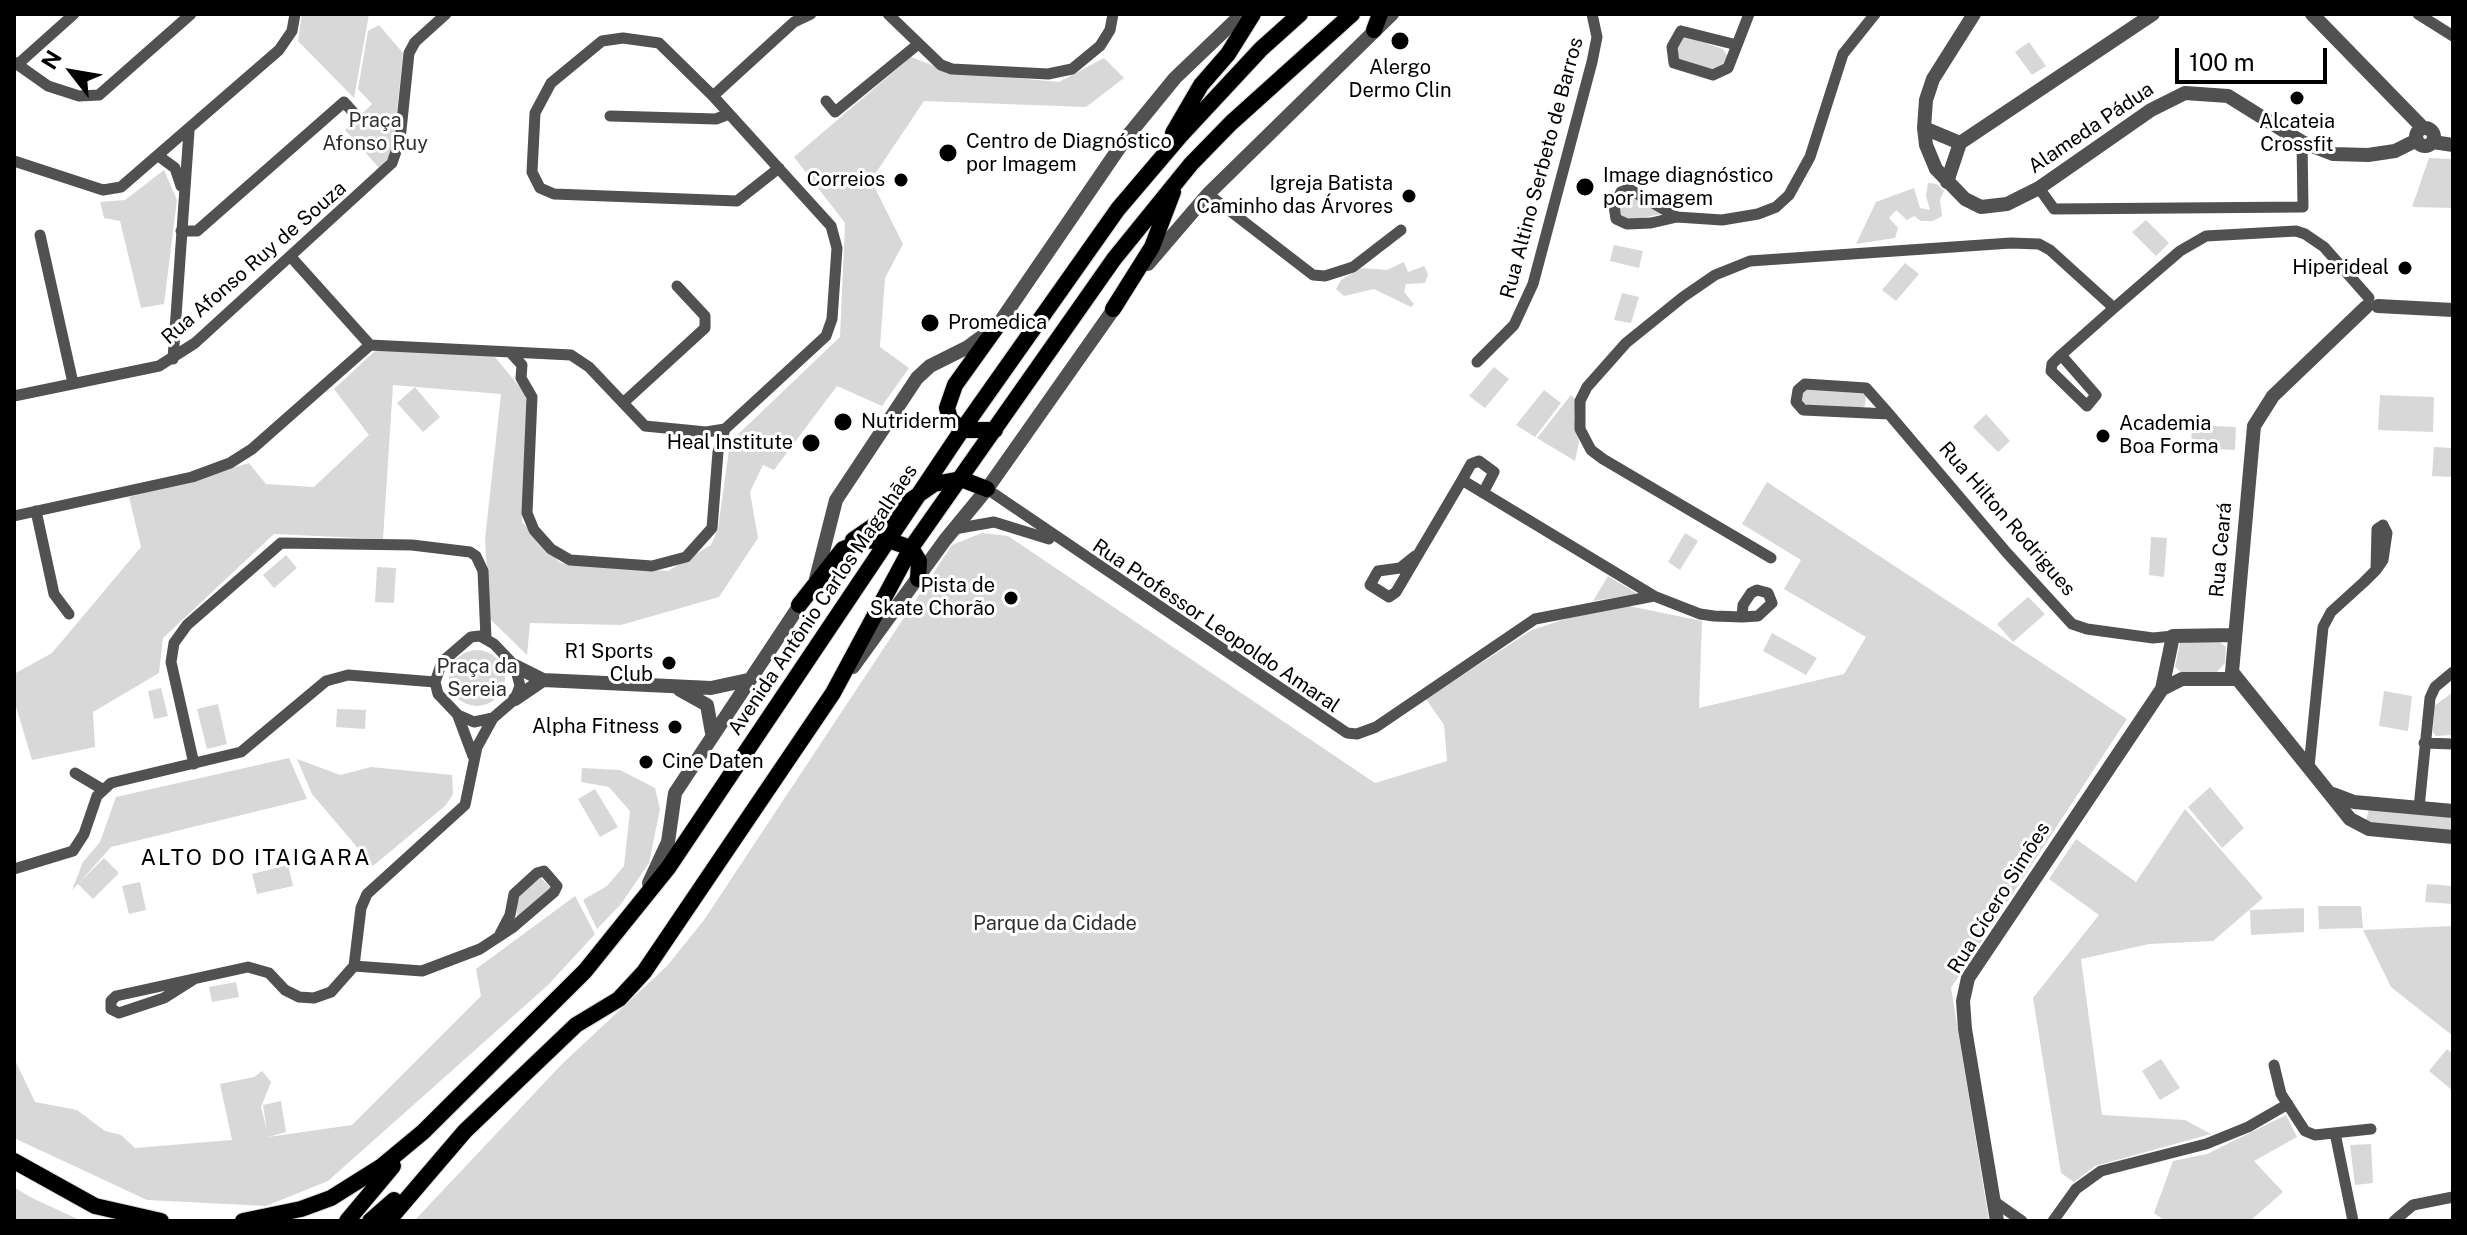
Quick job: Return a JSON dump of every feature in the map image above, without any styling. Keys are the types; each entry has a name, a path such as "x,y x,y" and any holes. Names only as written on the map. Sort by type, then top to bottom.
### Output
{"main road":[{"path":"1154,166 1201,85 1228,54 1253,14"},
{"name":"Avenida Antônio Carlos Magalhães","path":"243,1221 265,1219 331,1198 382,1166 423,1132 556,1003 629,919 668,868 962,430 1080,261 1154,166 1261,49 1300,14"},
{"path":"370,1221 534,1053 619,999 644,972 833,693 911,548 1114,259 1191,164 1231,123 1352,14"},
{"path":"1113,309 1152,247 1170,198 1191,164"},
{"path":"995,430 962,430 948,414 951,394 998,325"},
{"path":"799,605 843,549 934,484 961,479 987,489"},
{"path":"843,549 862,541 888,540 911,548 919,561 918,579"},
{"path":"388,1221 465,1131 576,1025"},
{"path":"347,1221 423,1132"},
{"path":"14,1161 117,1221"},
{"path":"95,1206 161,1221"}],"street":[{"path":"74,14 16,64 48,86 79,96 99,95 191,14"},
{"path":"14,161 113,190 131,182 287,41 295,14"},
{"name":"Rua Afonso Ruy de Souza","path":"14,396 159,366 173,359 291,257 392,163 400,140 409,53 415,42 446,14"},
{"path":"713,96 794,22 811,14"},
{"path":"888,14 929,58 952,69 1060,73 1082,62 1106,39 1113,14"},
{"name":"Avenida Antônio Carlos Magalhães","path":"629,919 662,861 675,793 819,573 836,500 917,378 930,366 968,347 998,325 1126,138 1175,78 1242,14"},
{"path":"833,693 953,529 987,489 1113,309 1208,194 1377,22 1392,14"},
{"name":"Rua Altino Serbeto de Barros","path":"1477,362 1514,325 1533,284 1592,62 1597,37 1592,14"},
{"path":"1737,45 1681,31 1675,37 1670,55 1674,63 1713,75 1728,68 1737,45 1749,14"},
{"path":"1677,217 1629,189 1621,192 1614,206 1616,219 1627,224 1677,217 1743,218 1776,207 1789,195 1810,157 1843,54 1875,14"},
{"name":"Alameda Pádua","path":"1974,14 1933,79 1926,100 1924,128 1930,159 1947,182 1965,199 1984,207 2007,204 2039,188 2151,110 2185,93 2228,96 2302,142 2333,154 2351,156 2395,151 2427,136 2453,136"},
{"name":"Alameda Pádua","path":"1965,32 1985,14"},
{"path":"1947,182 1960,143 2153,14"},
{"path":"2312,14 2427,136"},
{"path":"2418,14 2453,36"},
{"path":"532,353 522,365 521,378 532,397 527,513 534,530 551,549 570,560 652,566 686,557 712,528 718,452 725,429 820,343 830,328 835,237 831,226 779,168 659,43 623,38 602,41 551,83 538,102 532,161 536,182 554,194 728,202 746,198 779,168"},
{"path":"826,101 835,112 917,45"},
{"path":"181,231 197,231 344,102 353,112"},
{"path":"610,116 716,119 729,114"},
{"path":"1924,128 1960,143"},
{"path":"173,359 182,190 189,131"},
{"name":"Alameda Pádua","path":"2427,136 2453,145"},
{"path":"2039,188 2054,209 2303,207 2302,142"},
{"path":"160,157 175,168 182,190"},
{"path":"1208,194 1313,275 1325,276 1353,267 1401,230"},
{"path":"2061,355 2096,395 2087,406 2050,368 2061,355 2193,241 2227,233 2305,234 2324,247 2370,304 2453,310"},
{"path":"40,235 73,383"},
{"path":"1771,558 1603,459 1591,450 1580,429 1580,401 1587,387 1626,343 1683,297 1715,275 1750,261 2011,243 2039,244 2050,250 2114,308"},
{"path":"291,257 370,345"},
{"path":"623,403 705,328 705,316 677,286"},
{"name":"Rua Ceará","path":"2235,679 2232,672 2234,635 2254,426 2273,396 2370,304"},
{"path":"14,516 192,477 230,463 252,449 370,345 578,357 638,421 653,429 706,432 725,429"},
{"path":"510,352 522,365"},
{"name":"Rua Hilton Rodrigues","path":"1889,414 1803,410 1796,402 1798,390 1805,384 1861,386 1889,414 2072,624 2170,643 2234,635"},
{"path":"706,432 718,452"},
{"path":"1415,556 1471,464 1479,461 1494,472 1483,493"},
{"path":"1462,480 1654,596 1700,614 1742,617"},
{"name":"Rua Professor Leopoldo Amaral","path":"987,489 1326,722 1357,734 1376,727 1526,624 1654,596"},
{"path":"36,511 54,594 69,614"},
{"name":"Rua Professor Leopoldo Amaral","path":"953,529 994,522 1063,544"},
{"path":"194,764 171,662 174,643 187,625 281,543 297,540 463,549 481,563 486,638"},
{"path":"2309,767 2323,627 2331,612 2376,570"},
{"path":"493,718 474,722 458,715 438,694 435,682 442,662 471,637 486,638 515,666 521,677 515,699"},
{"name":"Rua Cícero Simões","path":"1997,1221 1965,1029 1963,1001 1968,978 2162,689 2169,668 2170,643"},
{"path":"515,666 543,680 722,687 748,680"},
{"path":"2169,668 2182,679"},
{"path":"2419,808 2430,698 2435,687 2453,672"},
{"path":"14,869 73,851 102,789 111,783 241,752 326,681 338,676 435,682"},
{"name":"Rua Cícero Simões","path":"2162,689 2182,679 2235,679"},
{"path":"2235,679 2333,794 2341,810 2362,826 2453,837"},
{"path":"194,979 164,998 119,1013 111,1009 111,1001 116,996 194,979 255,968 269,973 292,995 314,998 331,992 354,966 361,908 367,894 465,805 471,787 473,758 493,718 543,680"},
{"path":"672,687 707,705 712,733"},
{"path":"458,715 473,758"},
{"path":"2424,743 2453,744"},
{"path":"75,773 102,789"},
{"path":"2333,794 2347,801 2453,811"},
{"path":"2362,826 2359,814 2367,803"},
{"path":"354,966 422,971 480,949 517,925 554,892 557,886 544,871 537,873 514,894 510,915 500,934"},
{"path":"2274,1065 2281,1094 2305,1131 2315,1135 2371,1129"},
{"path":"2053,1221 2076,1189 2101,1171 2206,1144 2248,1127 2288,1104"},
{"path":"2335,1133 2353,1221"},
{"path":"2394,1221 2413,1205 2453,1197"},
{"path":"1995,1202 2022,1221"}],"green space":[{"path":"302,14 369,14 354,98 298,41"},
{"name":"Praça Afonso Ruy","path":"379,25 403,53 393,151 380,169 345,130 372,104 358,89 368,31"},
{"path":"1685,36 1723,49 1728,57 1723,69 1711,71 1674,59 1679,39"},
{"path":"2029,42 2046,66 2032,75 2015,52"},
{"path":"911,57 950,72 1059,82 1104,58 1124,78 1086,107 924,101 871,180 903,244 885,278 880,347 909,368 882,406 837,386 774,470 763,465 750,492 758,538 719,597 621,625 530,623 527,655 490,619 485,539 501,394 393,385 383,539 274,534 163,638 159,673 93,712 95,747 32,760 14,700 14,674 52,653 141,547 129,497 249,463 266,484 314,487 369,435 334,389 376,350 494,356 524,392 528,405 522,522 560,563 668,571 711,545 718,529 730,442 840,337 845,223 794,157"},
{"path":"2429,158 2453,159 2453,208 2412,207"},
{"path":"164,170 177,200 164,304 141,308 120,221 104,218 100,202 125,200"},
{"path":"1928,183 1937,184 1944,191 1940,200 1942,216 1933,221 1921,221 1914,216 1907,220 1896,210 1889,218 1898,228 1895,238 1856,244 1876,202 1914,188 1920,208 1930,210 1926,196"},
{"path":"1630,192 1663,214 1628,220 1621,218 1619,202"},
{"path":"2146,220 2169,243 2156,256 2132,232"},
{"path":"1614,245 1643,251 1639,268 1610,261"},
{"path":"1404,262 1408,272 1424,266 1428,274 1425,283 1406,284 1404,292 1414,304 1411,307 1374,289 1344,296 1336,289 1341,280 1362,268 1387,270"},
{"path":"1905,263 1919,274 1896,301 1882,290"},
{"path":"1622,293 1639,297 1631,323 1614,320"},
{"path":"1494,367 1509,379 1485,408 1469,396"},
{"path":"415,387 440,417 423,432 397,403"},
{"path":"1809,387 1858,389 1866,394 1865,406 1855,411 1800,404 1801,392"},
{"path":"1544,390 1561,403 1535,437 1516,425"},
{"path":"1571,395 1576,400 1574,419 1579,442 1575,461 1537,438"},
{"path":"2380,395 2434,397 2433,432 2378,430"},
{"path":"1986,414 2010,441 1998,452 1973,427"},
{"path":"2192,425 2236,427 2235,450 2191,448"},
{"path":"2434,447 2453,448 2453,477 2432,476"},
{"name":"Parque da Cidade","path":"1767,482 2127,719 1951,988 1989,1221 414,1221 562,1064 667,966 704,920 952,545 982,533 1008,536 1375,783 1447,761 1444,725 1426,699 1532,630 1577,615 1624,605 1702,621 1699,708 1844,674 1866,637 1784,589 1801,560 1742,524"},
{"path":"1685,533 1698,541 1680,570 1668,562"},
{"path":"2151,537 2167,538 2164,577 2149,575"},
{"path":"286,555 297,568 274,588 263,575"},
{"path":"377,567 396,568 394,603 375,602"},
{"path":"1608,576 1638,594 1593,601"},
{"path":"2028,597 2045,614 2013,642 1997,624"},
{"path":"1772,633 1817,658 1806,675 1763,651"},
{"path":"2217,640 2226,647 2225,663 2216,673 2183,674 2175,667 2180,643"},
{"name":"Praça da Sereia","path":"477,650 497,658 505,678 497,698 477,706 457,698 449,678 457,658"},
{"path":"161,688 168,716 154,719 148,691"},
{"path":"2384,691 2412,696 2408,731 2379,726"},
{"path":"2453,692 2453,735 2436,736 2433,732 2434,706"},
{"path":"218,704 227,744 207,749 197,709"},
{"path":"337,709 366,710 365,729 336,727"},
{"path":"289,758 307,799 111,847 79,883 104,858 119,873 93,899 78,884 72,890 83,862 100,842 116,797"},
{"path":"297,759 340,775 371,767 452,775 453,794 446,805 373,866 312,794"},
{"path":"582,768 620,770 655,788 660,809 649,863 621,904 597,929 583,900 607,886 624,866 630,811 609,787 581,782"},
{"path":"2210,787 2244,828 2222,848 2188,807"},
{"path":"595,789 618,827 600,837 578,799"},
{"path":"2185,809 2263,898 2213,941 2149,944 2081,959 2102,1115 2185,1120 2211,1134 2095,1166 2074,1182 2061,1173 2033,998 2099,915 2049,879 2076,839 2136,882"},
{"path":"2369,809 2453,817 2453,831 2370,823 2366,820"},
{"path":"288,865 293,886 257,894 252,874"},
{"path":"540,877 552,889 517,919 517,897"},
{"path":"140,882 146,910 129,914 122,886"},
{"path":"2427,884 2453,886 2453,904 2425,902"},
{"path":"575,896 595,934 548,985 328,1181 266,1206 147,1200 14,1138 14,1058 35,1102 77,1110 105,1131 121,1135 135,1148 232,1140 220,1084 254,1077 262,1071 271,1082 261,1107 267,1131 263,1105 281,1101 286,1132 268,1137 352,1125 481,996 476,969"},
{"path":"2318,906 2361,906 2363,928 2319,929"},
{"path":"2304,908 2304,932 2251,935 2250,910"},
{"path":"2453,926 2453,1036 2391,987 2363,930"},
{"path":"236,982 239,997 212,1002 209,987"},
{"path":"2447,1049 2453,1054 2453,1091 2429,1071"},
{"path":"2161,1059 2180,1088 2160,1100 2142,1071"},
{"path":"2286,1115 2297,1137 2254,1161 2283,1192 2250,1221 2165,1221 2154,1213 2173,1161 2207,1154"},
{"path":"2371,1144 2373,1183 2355,1185 2350,1145"},
{"path":"14,1187 30,1197 82,1221 14,1221"}],"place":[{"name":"Alergo Dermo Clin","path":"1400,41"},
{"name":"Alcateia Crossfit","path":"2297,98"},
{"name":"Centro de Diagnóstico por Imagem","path":"948,153"},
{"name":"Correios","path":"901,180"},
{"name":"Image diagnóstico por imagem","path":"1585,187"},
{"name":"Igreja Batista Caminho das Árvores","path":"1409,196"},
{"name":"Hiperideal","path":"2405,268"},
{"name":"Promedica","path":"930,323"},
{"name":"Nutriderm","path":"843,422"},
{"name":"Academia Boa Forma","path":"2103,436"},
{"name":"Heal Institute","path":"811,443"},
{"name":"Pista de Skate Chorão","path":"1011,598"},
{"name":"R1 Sports Club","path":"669,663"},
{"name":"Alpha Fitness","path":"675,727"},
{"name":"Cine Daten","path":"646,762"}],"district":[{"name":"ALTO DO ITAIGARA","path":"256,858"}]}
